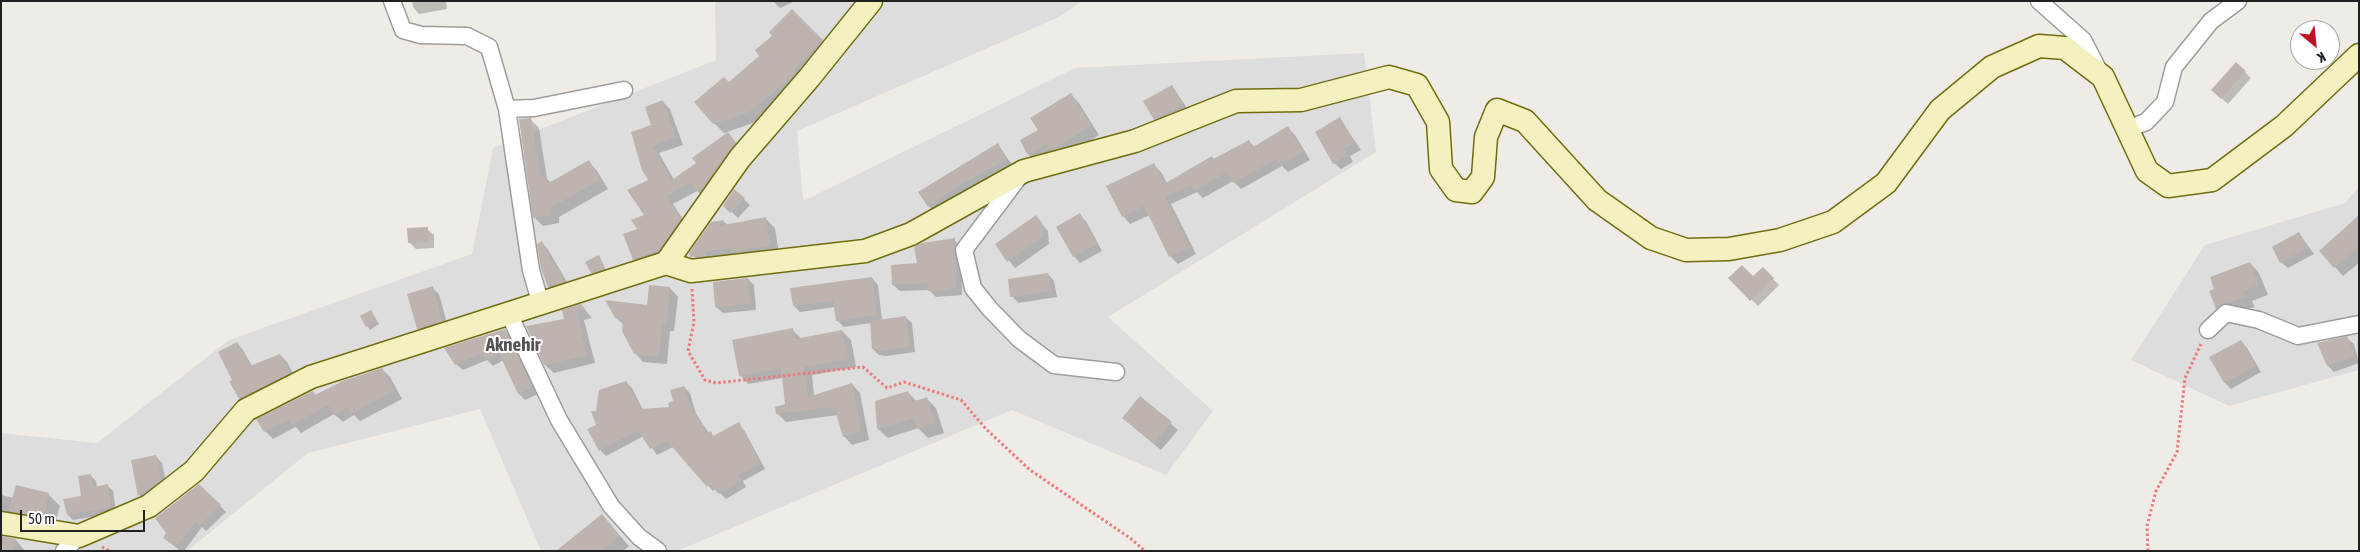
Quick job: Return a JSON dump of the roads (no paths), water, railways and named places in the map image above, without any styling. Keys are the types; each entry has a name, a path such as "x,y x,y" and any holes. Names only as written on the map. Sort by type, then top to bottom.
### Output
{"street":[{"path":"392,1 403,30 422,35 468,36 489,47 506,109 531,270 541,305"},
{"path":"1,523 71,543 149,506 194,471 246,410 311,377 541,305 666,263 740,158 809,78 871,1"},
{"path":"2039,1 2083,40 2103,77 2147,171 2168,186 2212,180 2284,126 2359,55"},
{"path":"2127,129 2146,122 2165,102 2174,67 2211,21 2238,1"},
{"path":"666,263 691,271 864,251 911,234 1024,171 1135,141 1236,101 1301,100 1389,77 1417,86 1438,122 1442,169 1456,190 1472,192 1483,177 1486,137 1497,110 1525,121 1598,200 1651,238 1686,250 1729,249 1780,240 1834,222 1886,184 1940,110 1992,68 2039,46 2065,48 2103,77"},
{"path":"506,109 534,108 624,90"},
{"path":"1024,171 964,250 973,288 989,308 1019,339 1054,365 1116,372"},
{"path":"2208,330 2226,313 2259,320 2298,336 2359,324"},
{"path":"509,314 559,420 611,506 639,538 658,551"}],"district":[{"name":"Aknehir","path":"513,345"}]}
